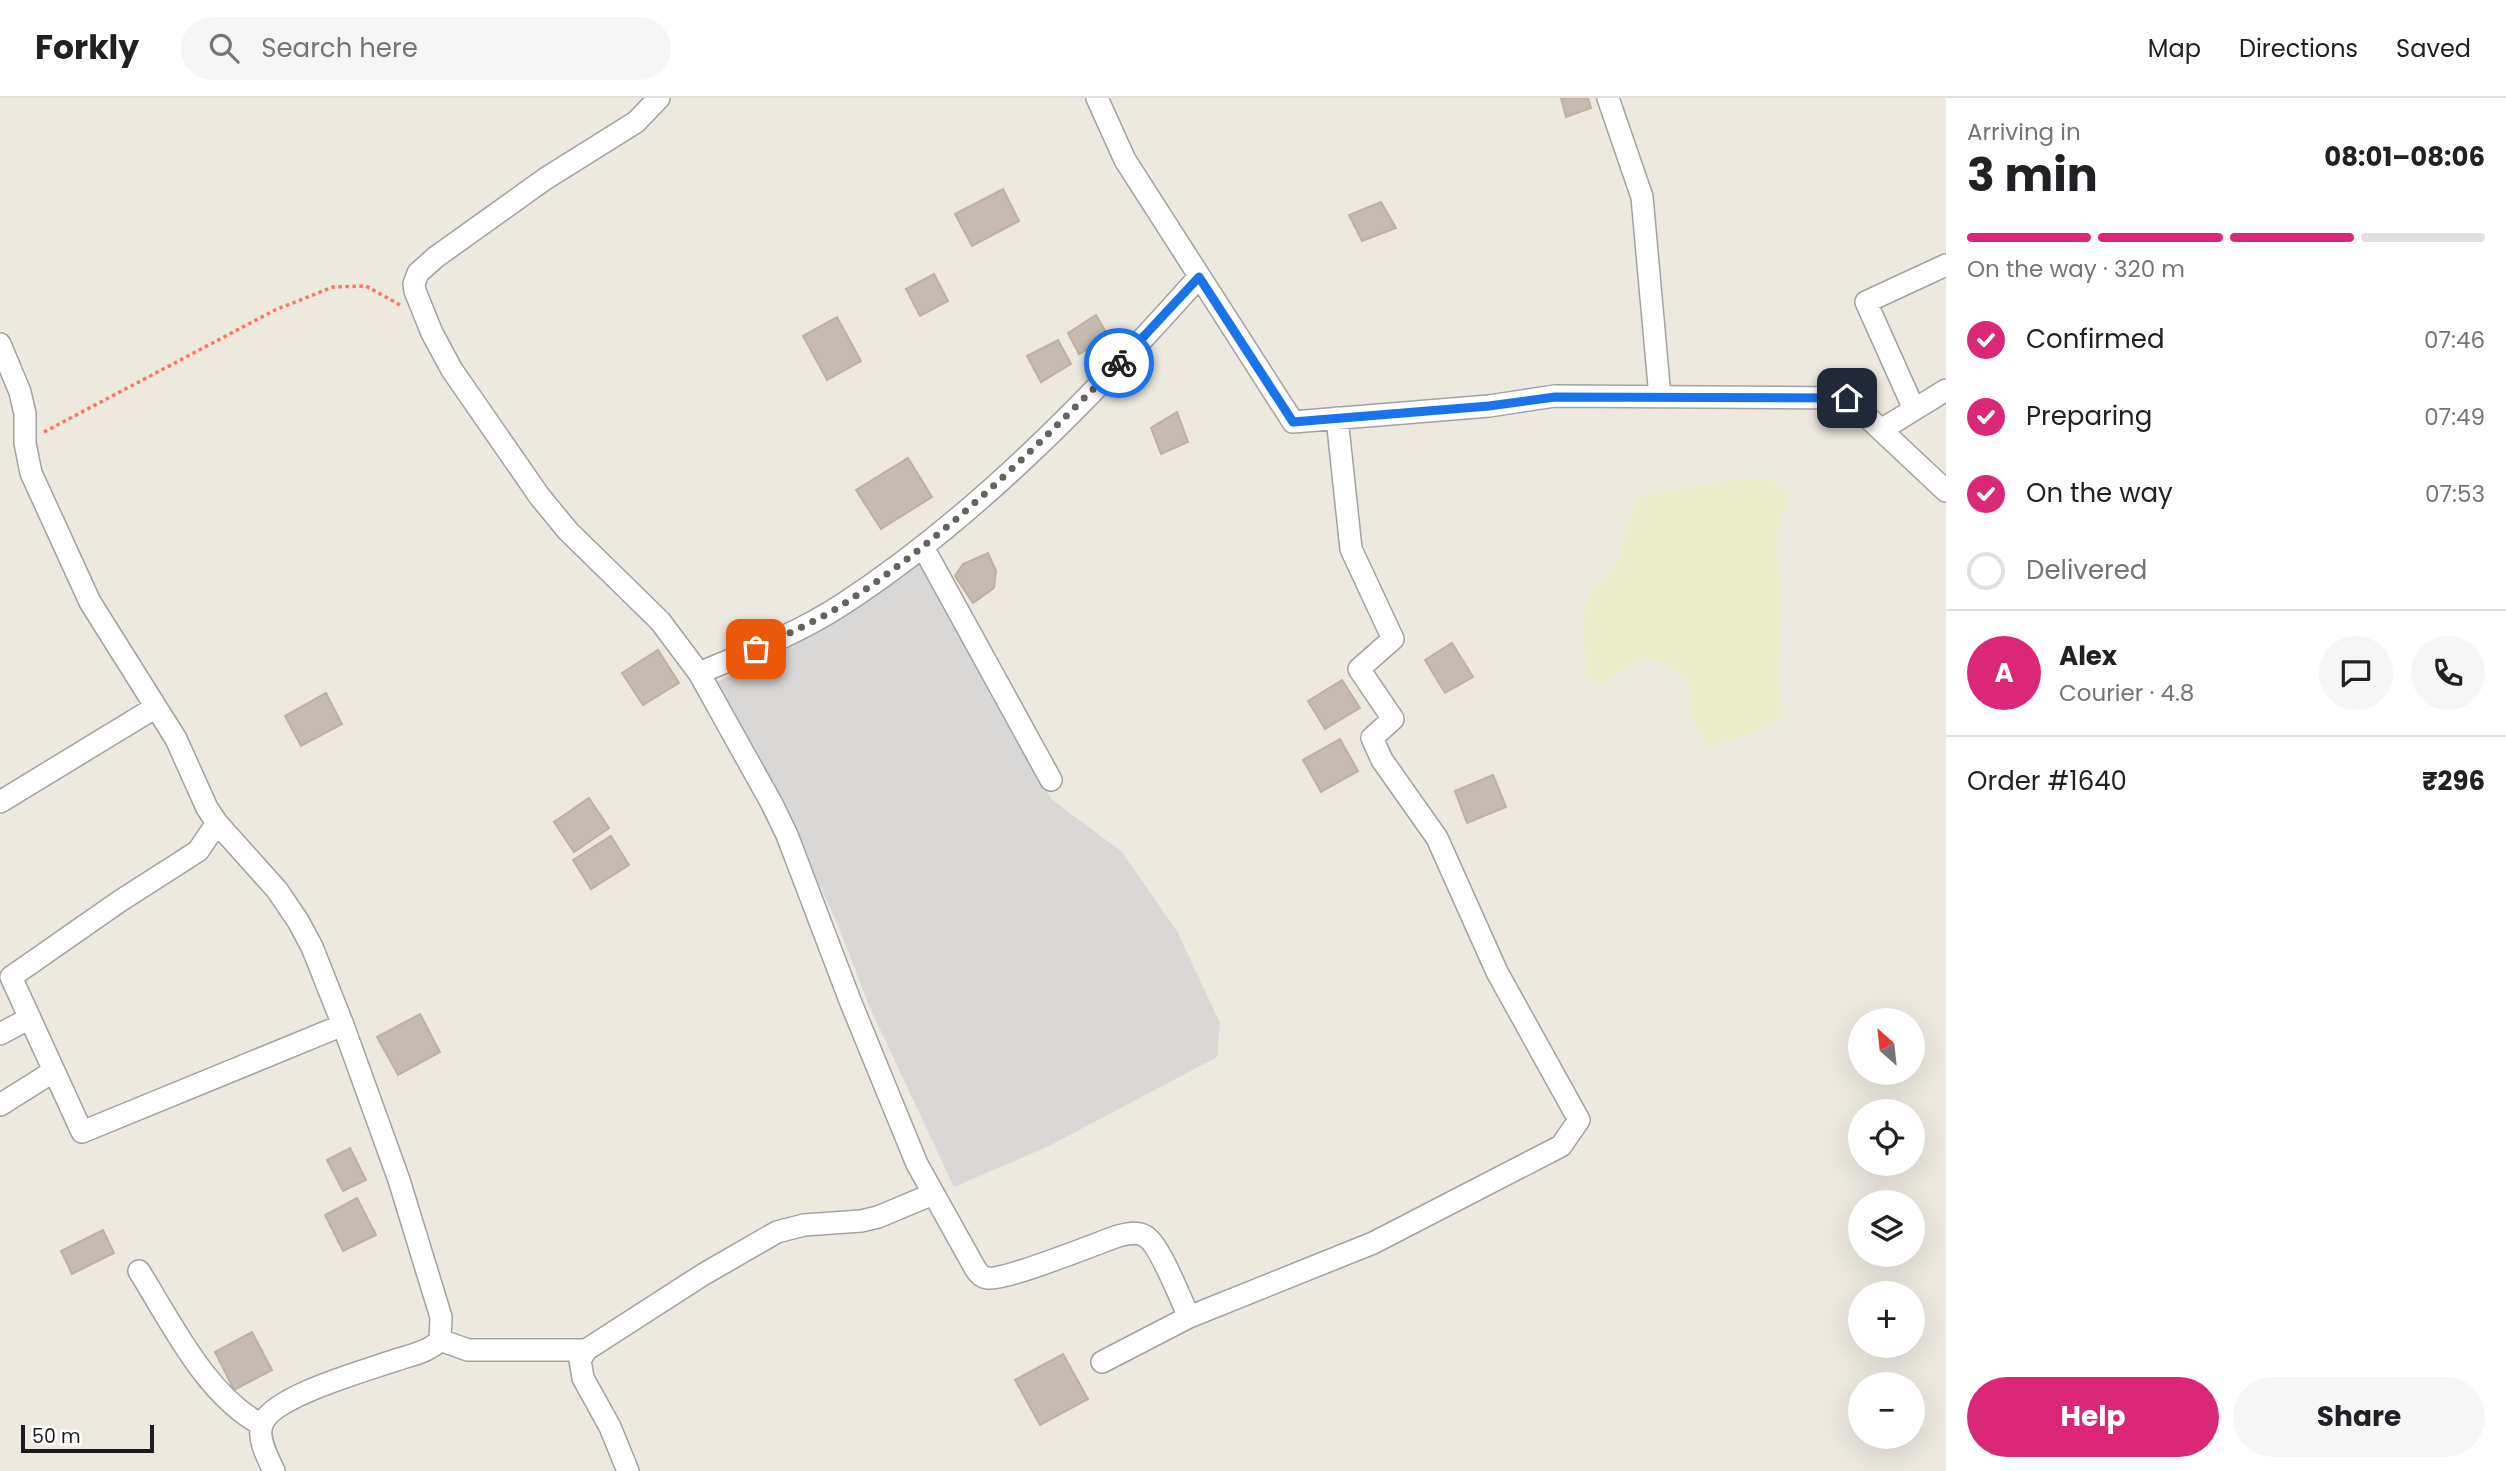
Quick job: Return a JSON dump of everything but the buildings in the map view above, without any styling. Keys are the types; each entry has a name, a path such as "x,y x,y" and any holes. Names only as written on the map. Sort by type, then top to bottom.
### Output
{"street":[{"path":"659,98 636,122 535,186 418,273 414,284 432,333 452,370 533,487 568,531 665,626 699,674 788,835 851,1003 917,1164 979,1274 986,1278 1004,1276 1118,1236 1143,1234 1154,1243 1189,1317"},
{"path":"1097,98 1125,160 1293,422 1489,406 1555,397 1847,398 1946,491"},
{"path":"1608,98 1642,197 1660,397"},
{"path":"1914,409 1866,302 1946,265"},
{"path":"699,674 756,649 842,605 923,547 983,496 1067,416 1199,277"},
{"path":"0,344 20,392 25,414 24,443 31,473 85,592 176,739 207,808 217,823 277,890 298,922 323,973 419,1242 440,1317 440,1340"},
{"path":"1881,430 1946,390"},
{"path":"1102,1362 1189,1317 1373,1243 1561,1146 1579,1120 1497,972 1437,838 1382,760 1372,738 1393,719 1359,669 1393,639 1351,549 1337,418"},
{"path":"923,547 1051,780"},
{"path":"0,802 156,707"},
{"path":"217,823 198,851 120,901 11,977 82,1132 343,1025"},
{"path":"0,1034 30,1018"},
{"path":"0,1105 54,1071"},
{"path":"628,1471 610,1427 583,1378 580,1360 586,1350 704,1274 777,1232 804,1225 861,1221 878,1217 933,1195"},
{"path":"139,1271 208,1378 234,1406 262,1425"},
{"path":"440,1340 468,1350 586,1350"},
{"path":"274,1471 261,1437 262,1425 277,1406 300,1395 425,1350 440,1340"}],"path":[{"path":"24,443 275,310 333,288 366,286 398,305 405,305"}],"shaded area":[{"path":"919,560 1051,799 1121,851 1177,931 1220,1023 1217,1057 1049,1146 954,1187 871,1010 837,923 786,813 716,682 789,648"}],"green space":[{"path":"1768,478 1790,493 1775,540 1782,589 1777,686 1785,716 1757,731 1708,748 1689,712 1690,684 1674,668 1648,657 1616,673 1606,684 1587,680 1585,601 1617,561 1637,498 1714,481"}],"way so far":[{"path":"756,649 842,605 923,547 983,496 1119,363"}],"route":[{"path":"1119,363 1199,277 1293,422 1489,406 1555,397 1847,398"}]}
